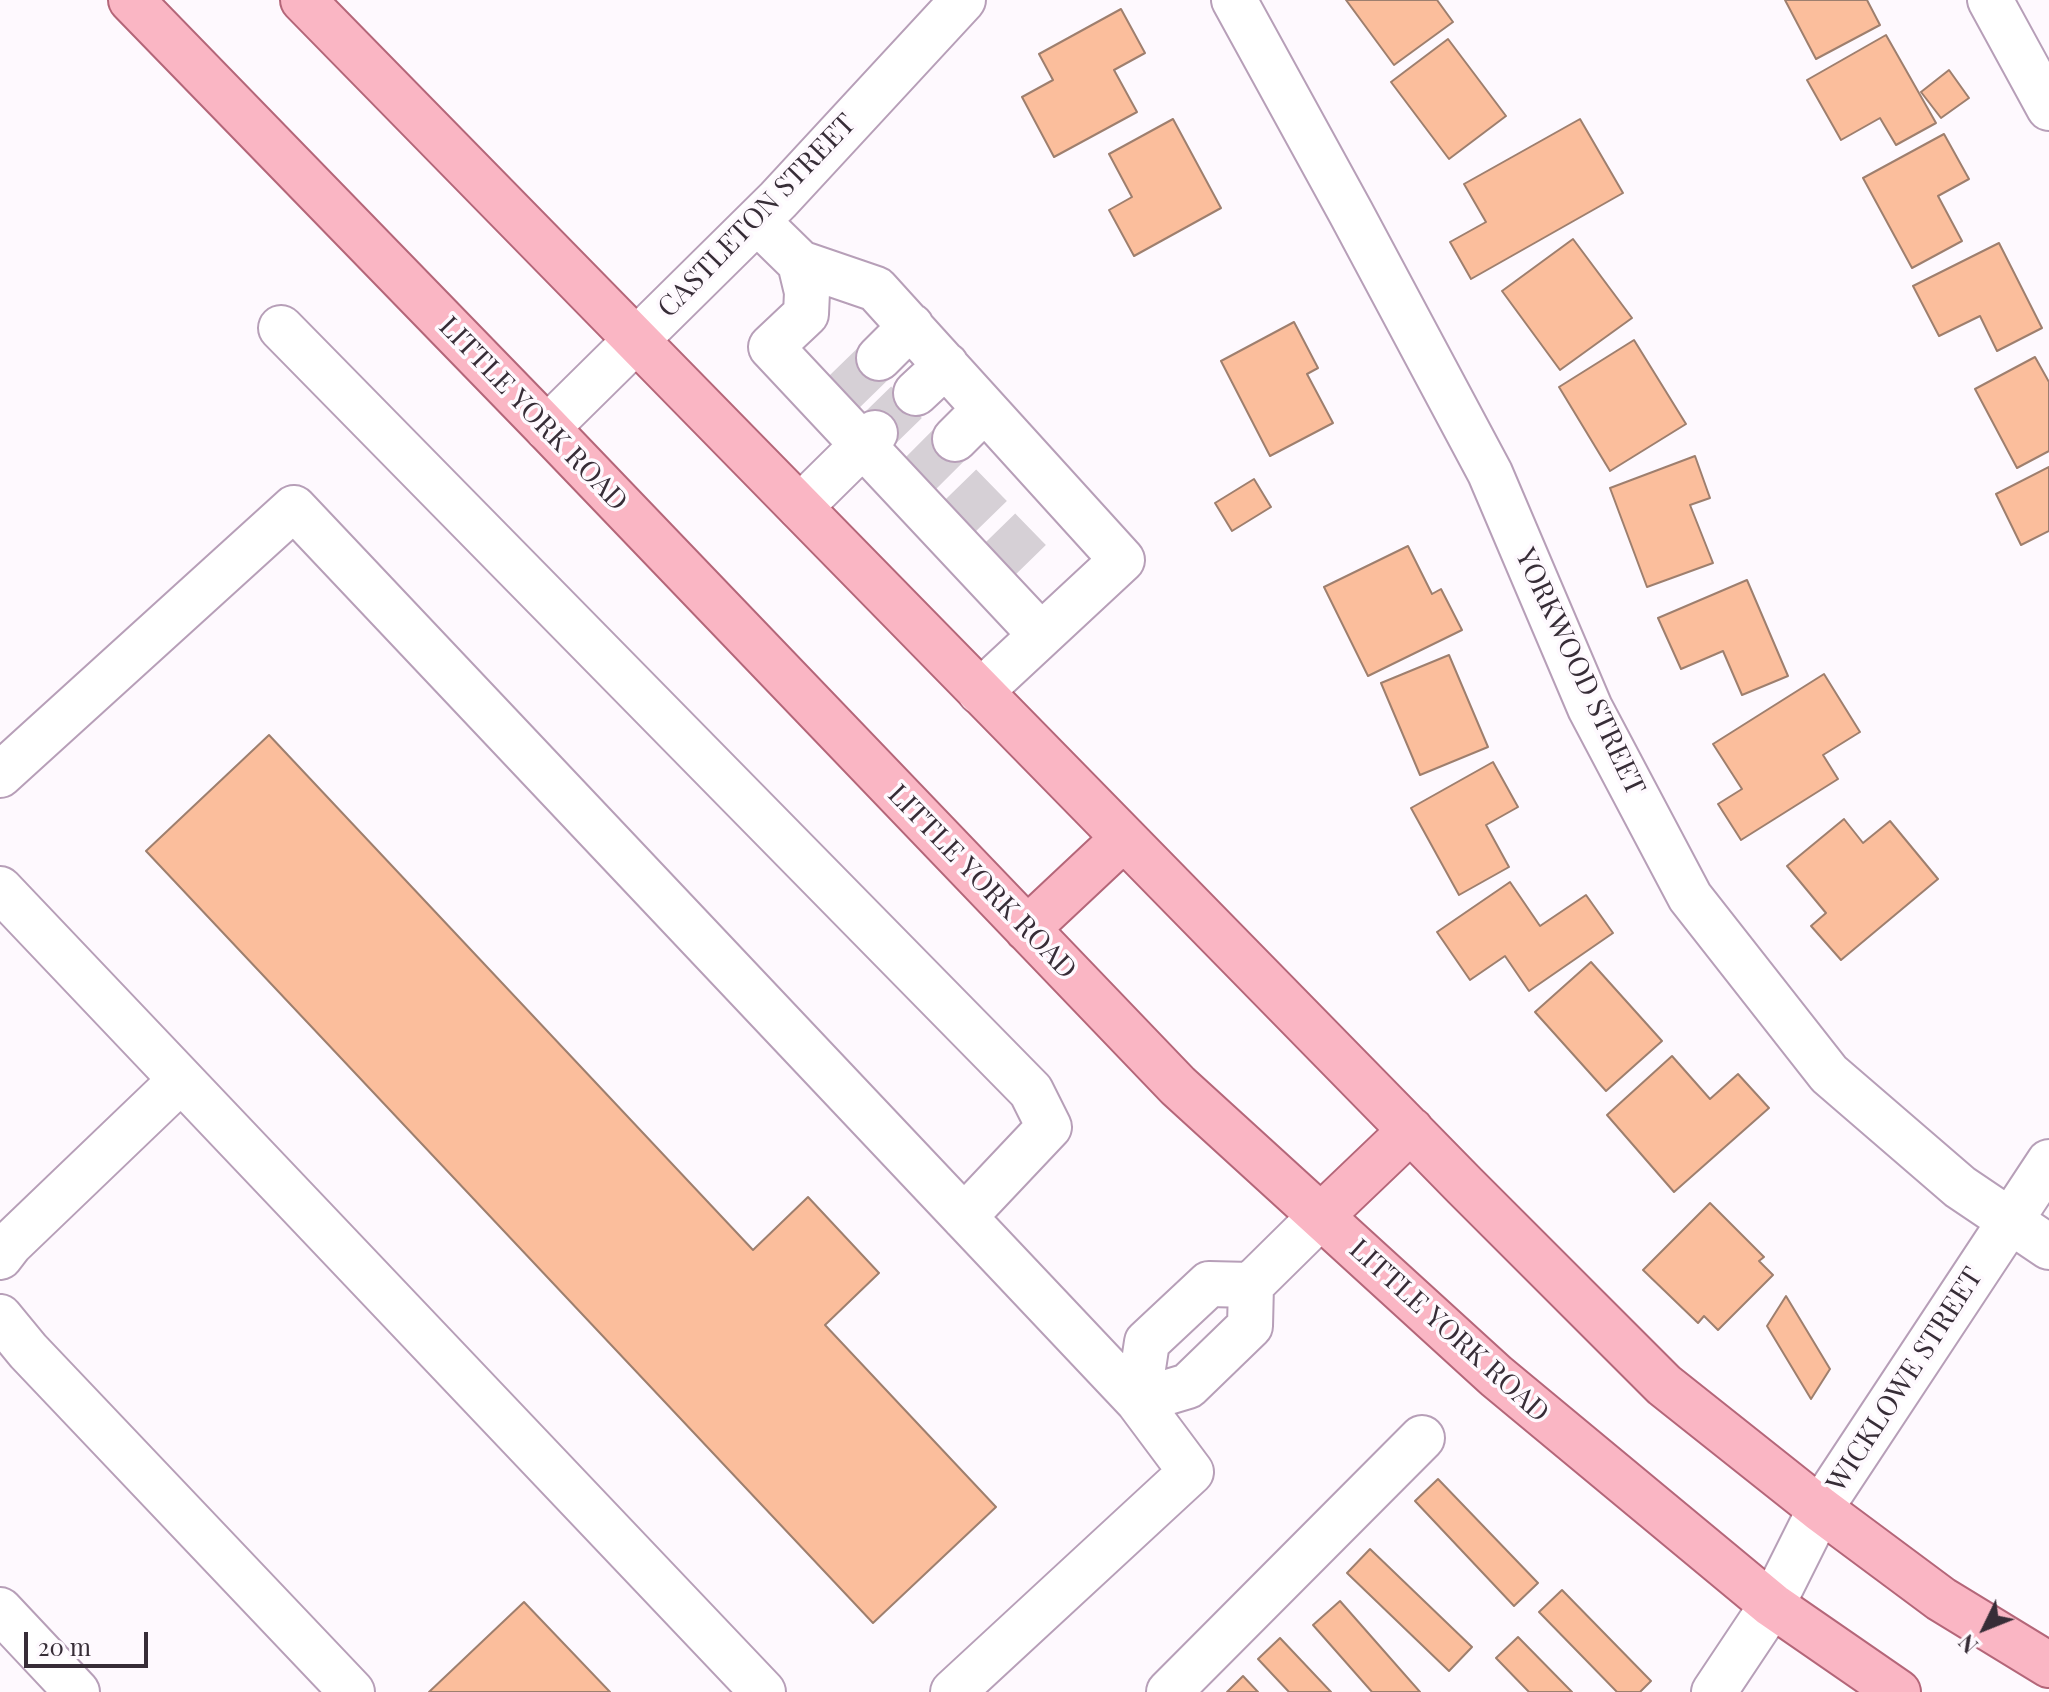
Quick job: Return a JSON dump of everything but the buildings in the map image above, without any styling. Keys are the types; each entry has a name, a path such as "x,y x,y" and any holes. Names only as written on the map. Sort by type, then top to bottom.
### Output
{"main road":[{"name":"LITTLE YORK ROAD","path":"131,0 547,428 1178,1086 1496,1376 1772,1605 1898,1692"},
{"path":"303,0 1664,1385 1820,1509 1941,1599 2049,1665"},
{"path":"1027,929 1124,838"},
{"path":"1321,1216 1411,1130"}],"street":[{"name":"CASTLETON STREET","path":"547,428 757,221 963,0"},
{"name":"YORKWOOD STREET","path":"1234,0 1490,473 1590,708 1690,897 1829,1074 1960,1187 2049,1247"},
{"path":"1990,0 2049,108"},
{"path":"757,221 800,263 876,289 911,326 931,379 970,424 1051,510 1122,560 980,692"},
{"path":"800,263 807,292 806,314 771,347 835,401 952,524 991,567 1041,635"},
{"path":"879,358 911,326"},
{"path":"281,328 1031,1091 1049,1127 964,1217"},
{"path":"800,507 869,439"},
{"path":"0,775 294,508 1138,1401 1191,1472 953,1692"},
{"path":"0,889 763,1692"},
{"path":"0,1257 181,1080"},
{"name":"WICKLOWE STREET","path":"1718,1691 1772,1605 1820,1509 2049,1162"},
{"path":"1138,1401 1188,1386 1250,1326 1251,1285 1321,1216"},
{"path":"1138,1401 1147,1342 1209,1284 1251,1285"},
{"path":"0,1317 28,1351 352,1692"},
{"path":"1169,1692 1422,1438"},
{"path":"0,1610 77,1692"}],"tunnel":[{"path":"842,394 879,358"},
{"path":"875,433 916,393"},
{"path":"917,477 955,439"},
{"path":"960,516 998,479"},
{"path":"999,560 1037,523"}]}
